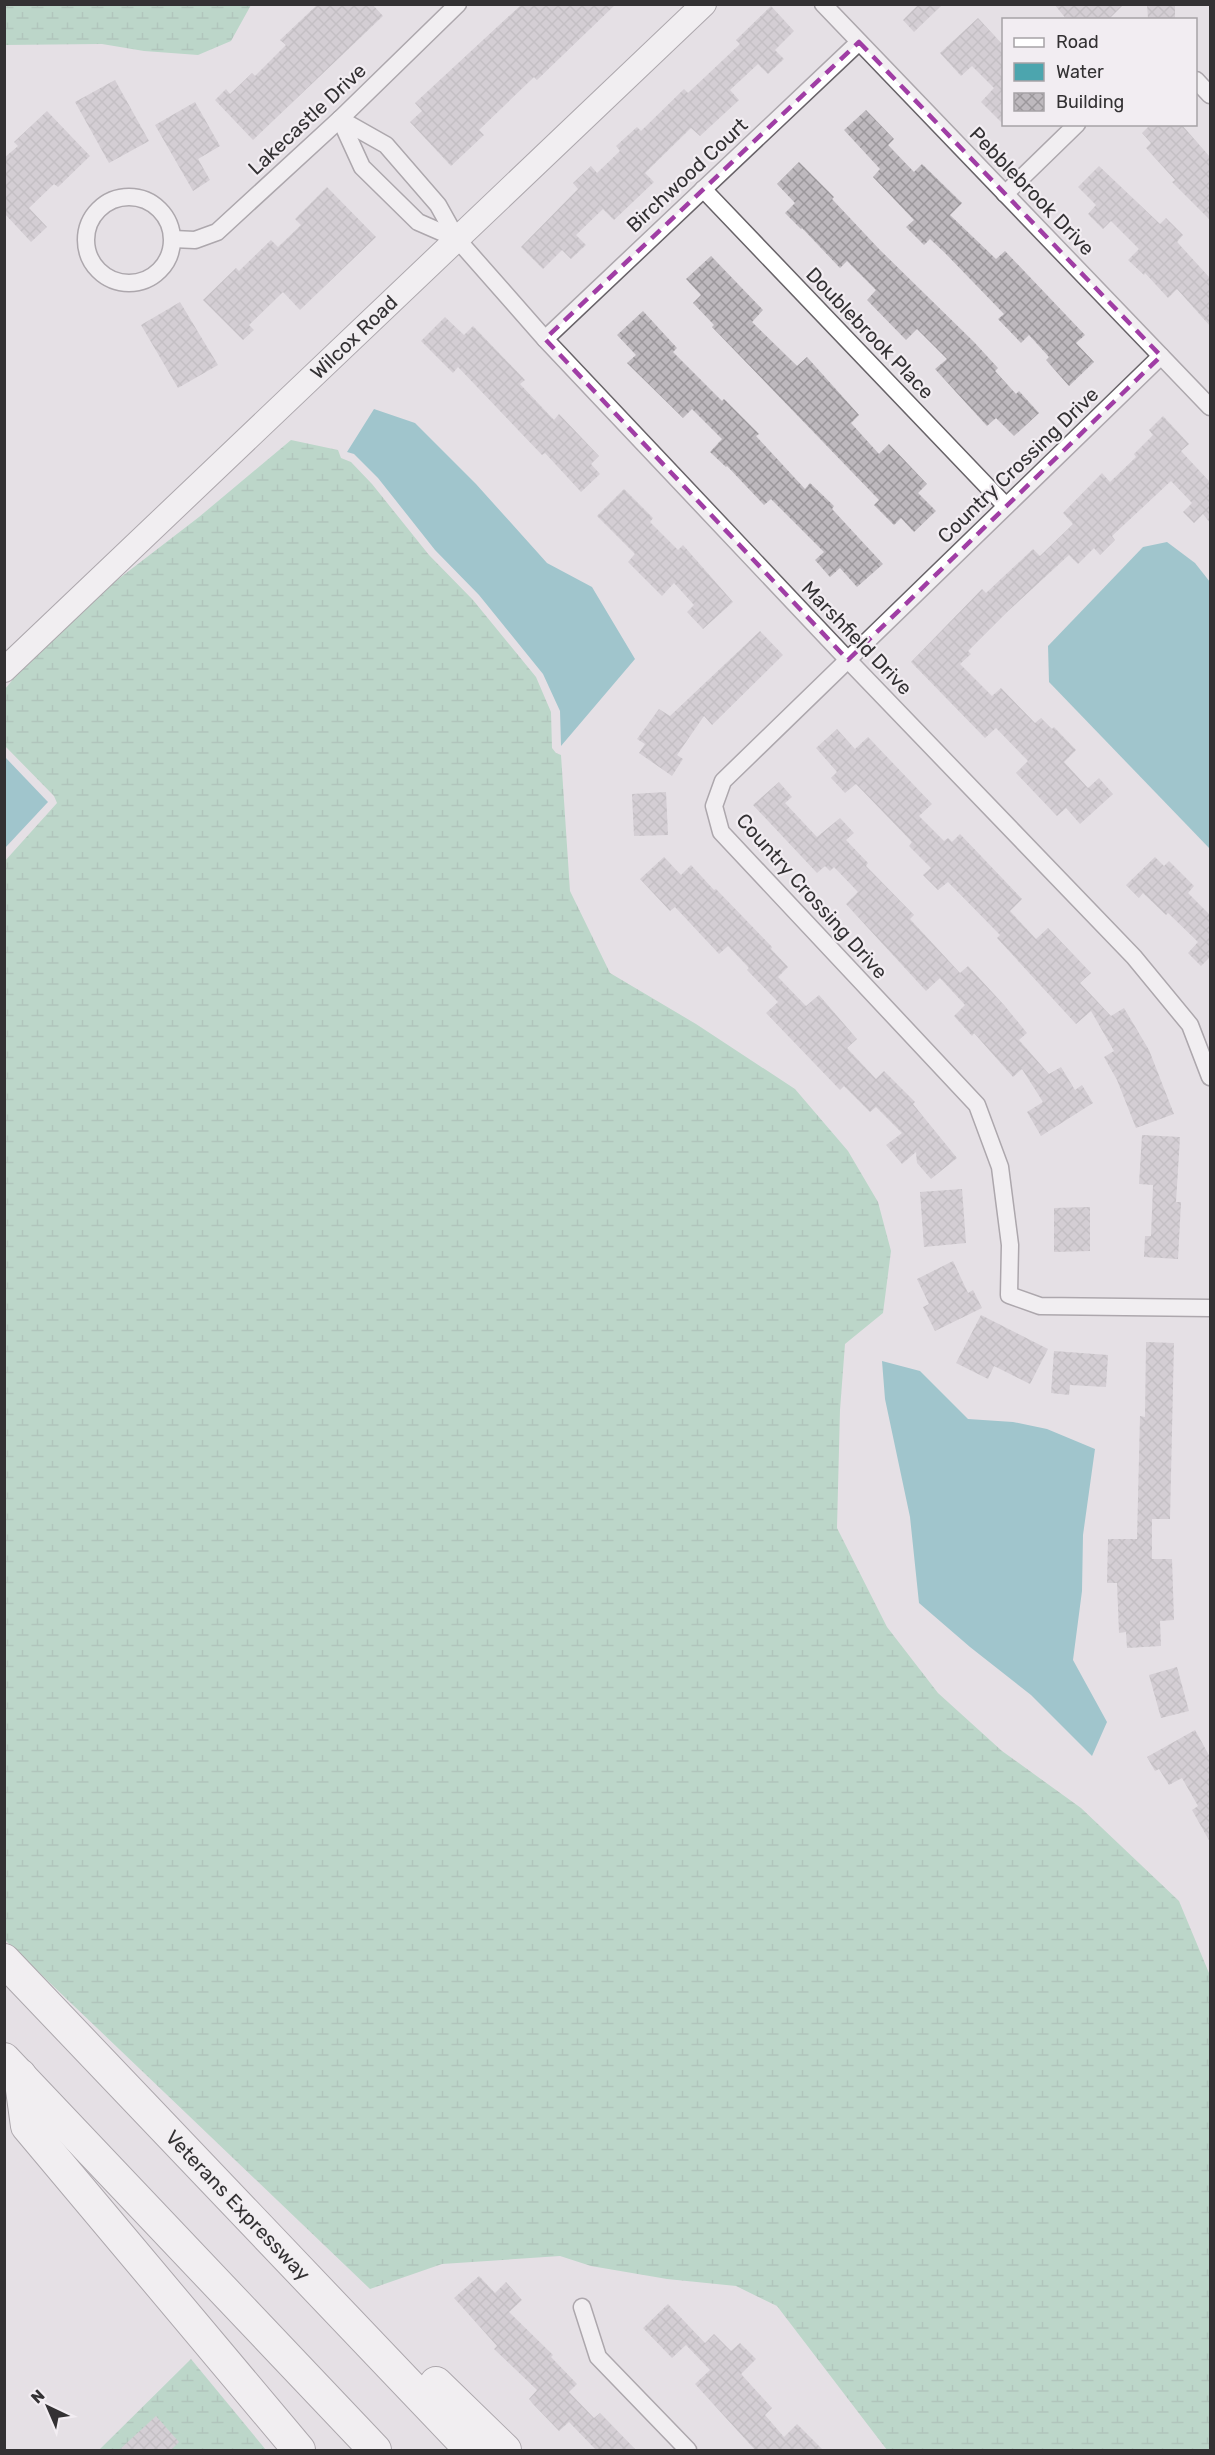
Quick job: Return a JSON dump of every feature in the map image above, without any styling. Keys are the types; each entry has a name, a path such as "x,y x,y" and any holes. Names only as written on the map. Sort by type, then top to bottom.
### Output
{"highway":[{"name":"Veterans Expressway","path":"4,1960 471,2451"},
{"path":"4,1989 442,2451"},
{"path":"12,2067 27,2126 299,2451"},
{"path":"12,2067 375,2451"},
{"path":"323,2294 358,2303 505,2451"}],"street":[{"name":"Lakecastle Drive","path":"173,239 195,240 217,232 340,119 458,4"},
{"name":"Wilcox Road","path":"4,670 704,4"},
{"name":"Pebblebrook Drive","path":"823,4 1210,407"},
{"name":"Birchwood Court","path":"544,339 859,42"},
{"path":"1197,81 1210,95"},
{"name":"Marshfield Drive","path":"340,119 362,167 418,222 457,239"},
{"name":"Marshfield Drive","path":"340,119 386,145 438,205 457,239 544,339 1134,957 1190,1025 1210,1077"},
{"path":"1005,194 1075,126"},
{"name":"Doublebrook Place","path":"703,189 1006,506"},
{"path":"123,196 138,197 152,202 163,212 170,224 173,239 168,259 155,276 142,282 128,284 114,281 101,274 92,264 86,250 89,222 109,201 123,196"},
{"name":"Country Crossing Drive","path":"1161,356 723,782 714,806 721,832 977,1105 1000,1167 1010,1245 1009,1295 1040,1306 1210,1308"},
{"path":"582,2307 598,2357 688,2451"}],"highlighted area":[{"path":"859,42 1161,356 848,660 545,339"}],"green space":[{"path":"251,4 231,41 198,55 144,51 102,44 5,45 4,5"},
{"path":"291,440 338,450 341,458 351,462 372,484 429,555 473,600 536,677 551,712 552,748 561,755 570,891 610,973 696,1024 795,1089 848,1151 878,1202 891,1251 883,1313 845,1344 840,1410 837,1528 887,1627 938,1693 1002,1751 1081,1808 1179,1901 1209,1973 1210,2450 887,2450 777,2306 736,2286 667,2279 591,2266 560,2256 442,2264 370,2289 5,1940 4,862 57,803 54,796 5,746 5,689 23,667 108,587 199,517"},
{"path":"191,2359 266,2450 99,2450"}],"water":[{"path":"374,409 415,423 476,484 547,563 592,587 635,659 561,746 560,711 543,674 479,595 435,550 378,478 354,454 347,452"},
{"path":"1167,542 1195,563 1210,582 1210,849 1049,682 1048,646 1143,547"},
{"path":"5,757 48,802 4,848"},
{"path":"882,1361 920,1371 968,1419 1013,1422 1047,1429 1095,1449 1083,1535 1082,1591 1073,1660 1107,1722 1092,1756 1031,1695 919,1603 910,1517 885,1399"}],"building":[{"path":"318,4 372,4 383,16 253,140 215,100 226,89 230,94 252,73 255,76 286,45 280,40"},
{"path":"522,4 616,4 537,80 534,77 479,130 484,135 451,166 410,122 422,111 415,103"},
{"path":"919,4 943,4 914,32 903,20"},
{"path":"1054,4 1124,4 1110,18 1065,18"},
{"path":"1147,4 1175,4 1175,18 1148,18"},
{"path":"771,6 794,31 775,50 784,59 768,74 758,64 730,90 739,100 700,136 691,128 645,173 654,182 614,220 603,209 576,235 586,245 571,259 562,250 543,269 521,247 578,189 573,183 591,166 597,173 620,151 616,146 637,127 641,131 684,89 688,93 740,44 736,40"},
{"path":"978,18 1002,44 1002,123 981,102 994,88 972,66 961,76 940,53"},
{"path":"115,80 149,141 109,163 75,102"},
{"path":"195,102 220,146 198,159 210,180 193,191 155,125"},
{"path":"866,110 894,139 888,145 914,172 922,164 962,203 950,215 996,259 1005,251 1085,335 1076,343 1094,362 1069,386 1046,360 1049,357 1029,335 1021,343 998,319 1004,314 945,253 930,239 924,245 906,227 914,220 873,177 880,169 844,130"},
{"path":"47,111 90,156 58,187 54,184 29,208 47,227 31,242 4,213 4,158 18,146 14,142"},
{"path":"1149,126 1183,126 1210,157 1210,220 1172,182 1175,180 1146,148 1151,143 1142,133"},
{"path":"799,162 834,197 832,199 880,250 974,342 998,368 995,371 1016,394 1019,391 1039,413 1014,436 996,418 987,426 935,369 947,359 917,329 906,340 867,300 876,290 847,261 840,268 785,213 795,203 777,184"},
{"path":"1099,166 1160,224 1166,218 1183,235 1177,242 1210,278 1210,326 1177,289 1168,298 1145,273 1144,275 1128,260 1139,249 1111,221 1103,229 1088,214 1096,205 1078,187"},
{"path":"327,187 376,237 300,310 283,292 249,325 254,330 243,340 203,300 236,268 239,271 271,240 278,247 301,225 295,219"},
{"path":"711,256 763,310 752,322 797,366 807,357 859,415 851,423 879,454 889,444 927,484 918,493 936,511 914,532 901,518 894,525 874,505 879,500 712,327 714,325 693,303 701,295 686,279"},
{"path":"180,302 218,365 178,388 141,325"},
{"path":"643,311 677,348 673,352 759,434 756,436 805,489 810,483 834,506 832,509 883,564 857,587 840,568 830,577 815,560 824,552 771,499 764,505 727,466 710,452 722,439 692,409 683,418 627,363 636,355 617,335"},
{"path":"445,317 464,335 473,326 525,380 520,384 554,420 559,414 599,456 591,464 600,474 581,492 545,453 542,455 458,367 453,373 421,341"},
{"path":"1163,416 1189,444 1181,451 1210,482 1210,523 1203,514 1194,523 1183,512 1192,503 1171,481 1112,536 1115,540 1100,555 1094,548 1078,564 1069,555 968,651 971,654 960,664 992,696 1001,688 1035,723 1041,718 1052,729 1054,727 1076,750 1064,762 1088,788 1099,778 1113,794 1080,824 1066,808 1057,816 1016,773 1028,761 996,728 985,738 911,662 982,589 986,593 1033,549 1040,556 1073,524 1063,513 1102,473 1110,482 1136,457 1134,454 1153,435 1149,430"},
{"path":"624,489 653,518 650,522 678,550 683,545 733,602 703,629 687,612 694,605 674,583 662,596 628,562 635,554 597,516"},
{"path":"760,631 783,655 712,725 704,716 677,755 683,759 672,776 639,753 645,744 637,739 659,709 670,716"},
{"path":"837,729 855,749 868,737 932,804 919,816 944,841 948,838 952,842 960,834 1022,899 1010,911 1036,939 1048,928 1091,973 1080,983 1111,1016 1124,1008 1149,1050 1174,1114 1136,1128 1117,1080 1104,1057 1114,1051 1091,1011 1076,1024 997,938 1000,935 948,882 938,890 923,875 931,868 909,846 912,842 856,784 845,793 831,778 837,772 816,748"},
{"path":"779,782 792,797 785,803 817,837 840,818 854,833 846,840 868,863 866,866 914,915 910,919 960,973 968,966 1004,1005 1027,1033 1019,1040 1049,1074 1061,1067 1075,1090 1082,1085 1093,1103 1041,1136 1027,1112 1043,1102 1022,1069 1013,1077 974,1033 972,1036 954,1016 965,1005 940,978 926,991 846,904 858,892 834,867 830,871 825,866 817,873 753,805"},
{"path":"666,792 668,835 634,836 632,794"},
{"path":"664,857 681,875 691,865 714,890 716,889 772,947 771,949 788,967 778,977 806,1006 819,995 857,1039 847,1048 876,1079 884,1071 915,1102 913,1104 957,1158 931,1179 917,1163 916,1152 902,1164 886,1145 902,1133 876,1107 870,1112 844,1086 840,1090 766,1013 778,1002 747,970 749,968 728,946 719,954 675,907 670,911 640,879"},
{"path":"1155,857 1164,866 1169,861 1194,886 1188,893 1210,915 1210,957 1201,966 1188,953 1198,942 1143,893 1139,898 1126,885"},
{"path":"1142,1135 1180,1137 1176,1202 1181,1202 1178,1259 1144,1257 1145,1236 1151,1236 1153,1185 1139,1184"},
{"path":"962,1189 966,1243 924,1247 920,1192"},
{"path":"1090,1207 1090,1251 1054,1252 1054,1208"},
{"path":"953,1261 968,1293 973,1290 982,1308 935,1331 923,1307 929,1304 917,1279"},
{"path":"981,1315 1048,1349 1030,1384 994,1366 988,1379 956,1363"},
{"path":"1146,1342 1174,1343 1170,1519 1152,1519 1152,1559 1172,1559 1174,1620 1160,1621 1161,1646 1127,1648 1126,1632 1119,1633 1117,1583 1107,1583 1108,1539 1137,1539 1140,1416 1145,1417"},
{"path":"1054,1351 1108,1355 1106,1387 1070,1385 1069,1395 1051,1393"},
{"path":"1177,1667 1189,1711 1161,1718 1149,1675"},
{"path":"1195,1730 1210,1757 1210,1842 1192,1810 1198,1806 1182,1778 1169,1785 1159,1769 1155,1771 1147,1757"},
{"path":"479,2276 495,2293 506,2282 522,2300 509,2312 553,2355 551,2357 577,2384 569,2392 594,2418 600,2413 637,2451 597,2451 569,2422 559,2431 533,2404 529,2399 537,2390 494,2349 497,2346 454,2298"},
{"path":"668,2304 705,2343 714,2334 731,2351 740,2343 756,2359 741,2374 772,2408 765,2415 784,2437 797,2424 824,2451 756,2451 695,2384 710,2370 686,2345 672,2358 643,2328"},
{"path":"156,2416 179,2442 170,2451 118,2451"}]}
